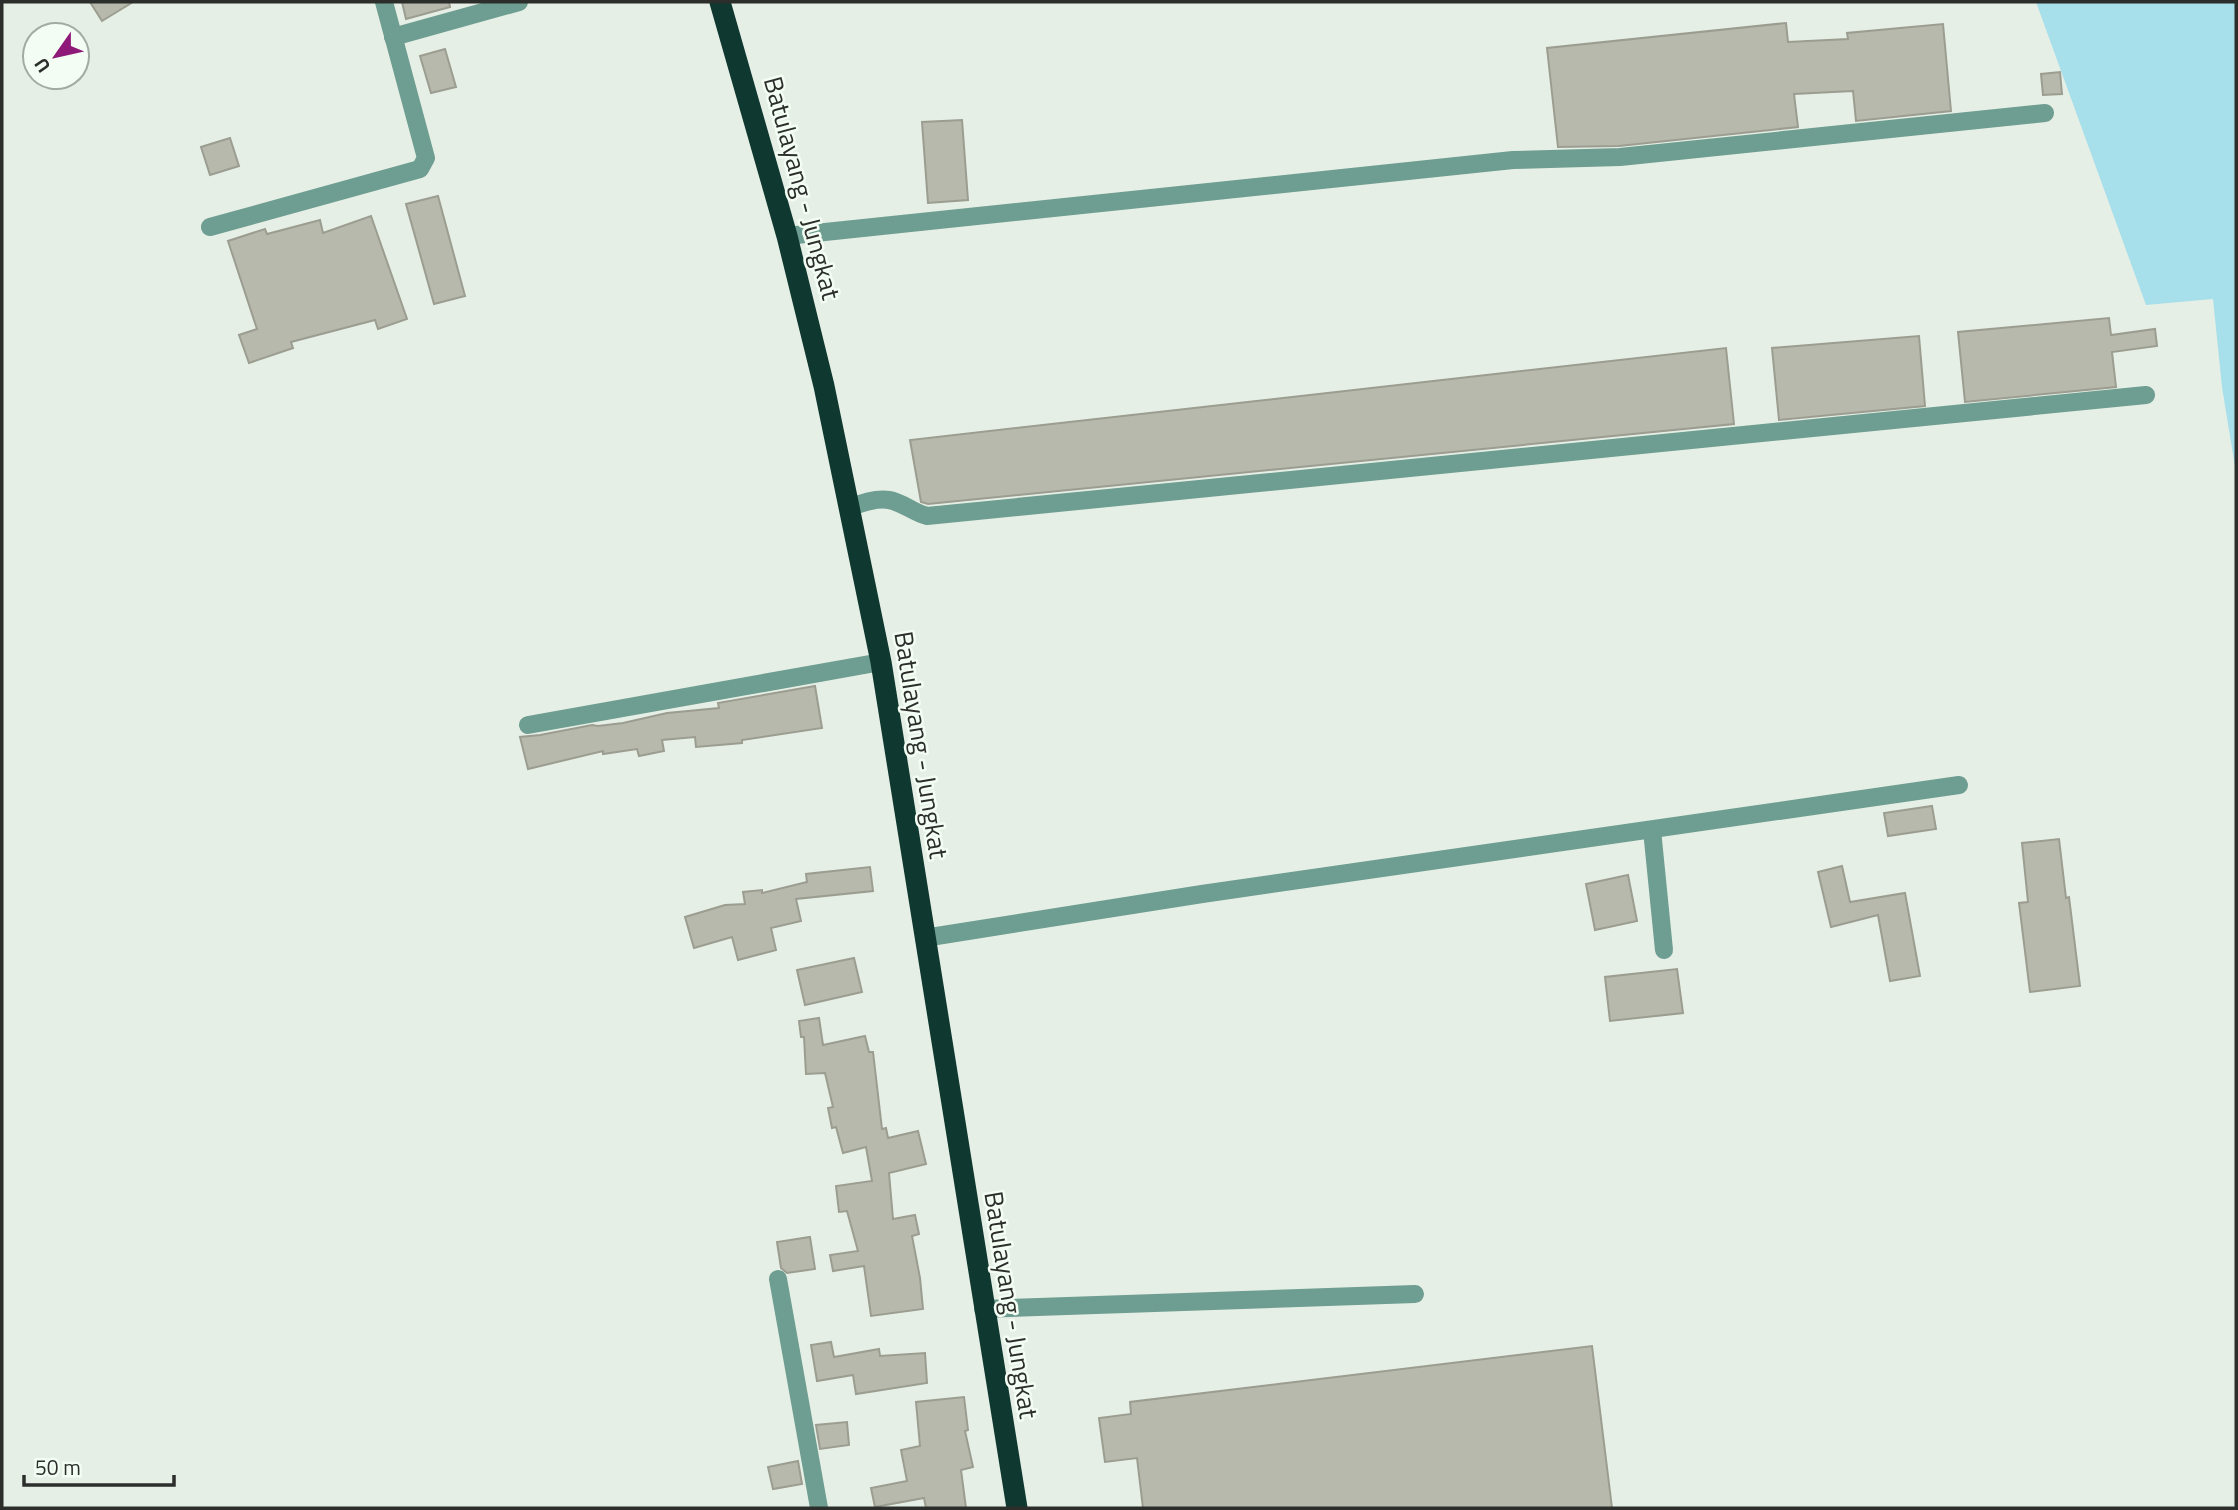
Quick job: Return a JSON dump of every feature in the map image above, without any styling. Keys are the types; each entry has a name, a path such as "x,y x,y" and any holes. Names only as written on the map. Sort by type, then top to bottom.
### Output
{"highway":[{"name":"Batulayang - Jungkat","path":"720,2 787,236 824,386 881,662 1017,1508"}],"street":[{"path":"209,227 420,169 425,164 426,158 384,2"},
{"path":"394,37 519,2"},
{"path":"787,236 1513,160 1620,157 2045,113"},
{"path":"849,508 863,503 890,500 927,516 2146,395"},
{"path":"528,725 881,662"},
{"path":"924,938 1202,894 1959,785"},
{"path":"1653,830 1664,950"},
{"path":"778,1279 819,1508"},
{"path":"983,1309 1415,1294"}],"water":[{"path":"2036,2 2236,2 2236,473 2222,387 2213,299 2146,305"}],"building":[{"path":"90,2 133,2 102,21"},
{"path":"402,2 449,2 450,7 406,19"},
{"path":"1786,23 1788,42 1848,39 1847,33 1943,24 1951,111 1856,121 1853,91 1794,94 1798,127 1619,146 1558,147 1547,48"},
{"path":"445,49 456,87 431,93 420,56"},
{"path":"2060,72 2062,94 2043,95 2041,74"},
{"path":"962,120 968,200 928,203 922,122"},
{"path":"230,138 239,166 210,175 201,147"},
{"path":"438,196 465,296 434,304 406,204"},
{"path":"371,216 407,319 378,329 375,320 291,342 293,348 249,363 239,335 257,329 228,241 265,229 267,234 320,220 323,233"},
{"path":"2109,318 2111,335 2155,329 2157,346 2112,352 2116,387 1965,402 1958,332"},
{"path":"1919,336 1925,406 1779,420 1772,348"},
{"path":"1726,348 1734,424 928,504 921,502 910,440"},
{"path":"815,686 822,728 742,740 742,743 696,747 695,737 662,740 664,751 639,756 637,749 603,754 603,751 528,769 520,737 592,725 623,723 667,713 719,708 718,703"},
{"path":"1932,806 1936,829 1888,836 1884,813"},
{"path":"2059,839 2080,986 2030,992 2019,903 2028,902 2022,843"},
{"path":"1842,866 1850,902 1905,893 1920,976 1890,981 1878,915 1831,927 1818,872"},
{"path":"870,867 873,891 796,899 801,921 771,928 776,950 738,960 732,937 694,948 685,917 725,905 745,904 743,892 762,890 762,893 807,882 806,874"},
{"path":"1628,875 1637,921 1595,930 1586,884"},
{"path":"854,958 862,992 805,1005 797,970"},
{"path":"1677,969 1683,1013 1610,1021 1605,977"},
{"path":"819,1018 823,1045 865,1036 869,1052 873,1052 882,1129 886,1128 888,1138 918,1131 926,1164 889,1173 893,1219 915,1215 919,1234 912,1236 923,1309 871,1316 864,1266 833,1271 830,1255 858,1251 847,1211 839,1212 836,1186 872,1181 866,1147 843,1153 836,1127 832,1128 828,1108 833,1107 825,1073 806,1074 804,1037 801,1037 799,1021"},
{"path":"810,1237 815,1269 787,1273 781,1268 777,1242"},
{"path":"831,1342 834,1357 879,1349 880,1356 925,1353 927,1383 856,1394 853,1375 817,1381 811,1345"},
{"path":"1592,1346 1612,1508 1143,1508 1137,1458 1105,1462 1099,1418 1131,1414 1130,1402"},
{"path":"964,1397 968,1430 965,1431 973,1467 961,1470 966,1508 926,1508 924,1498 875,1507 871,1488 907,1481 901,1450 920,1446 916,1402"},
{"path":"847,1422 849,1445 820,1449 816,1425"},
{"path":"798,1461 802,1484 773,1489 768,1467"}]}
